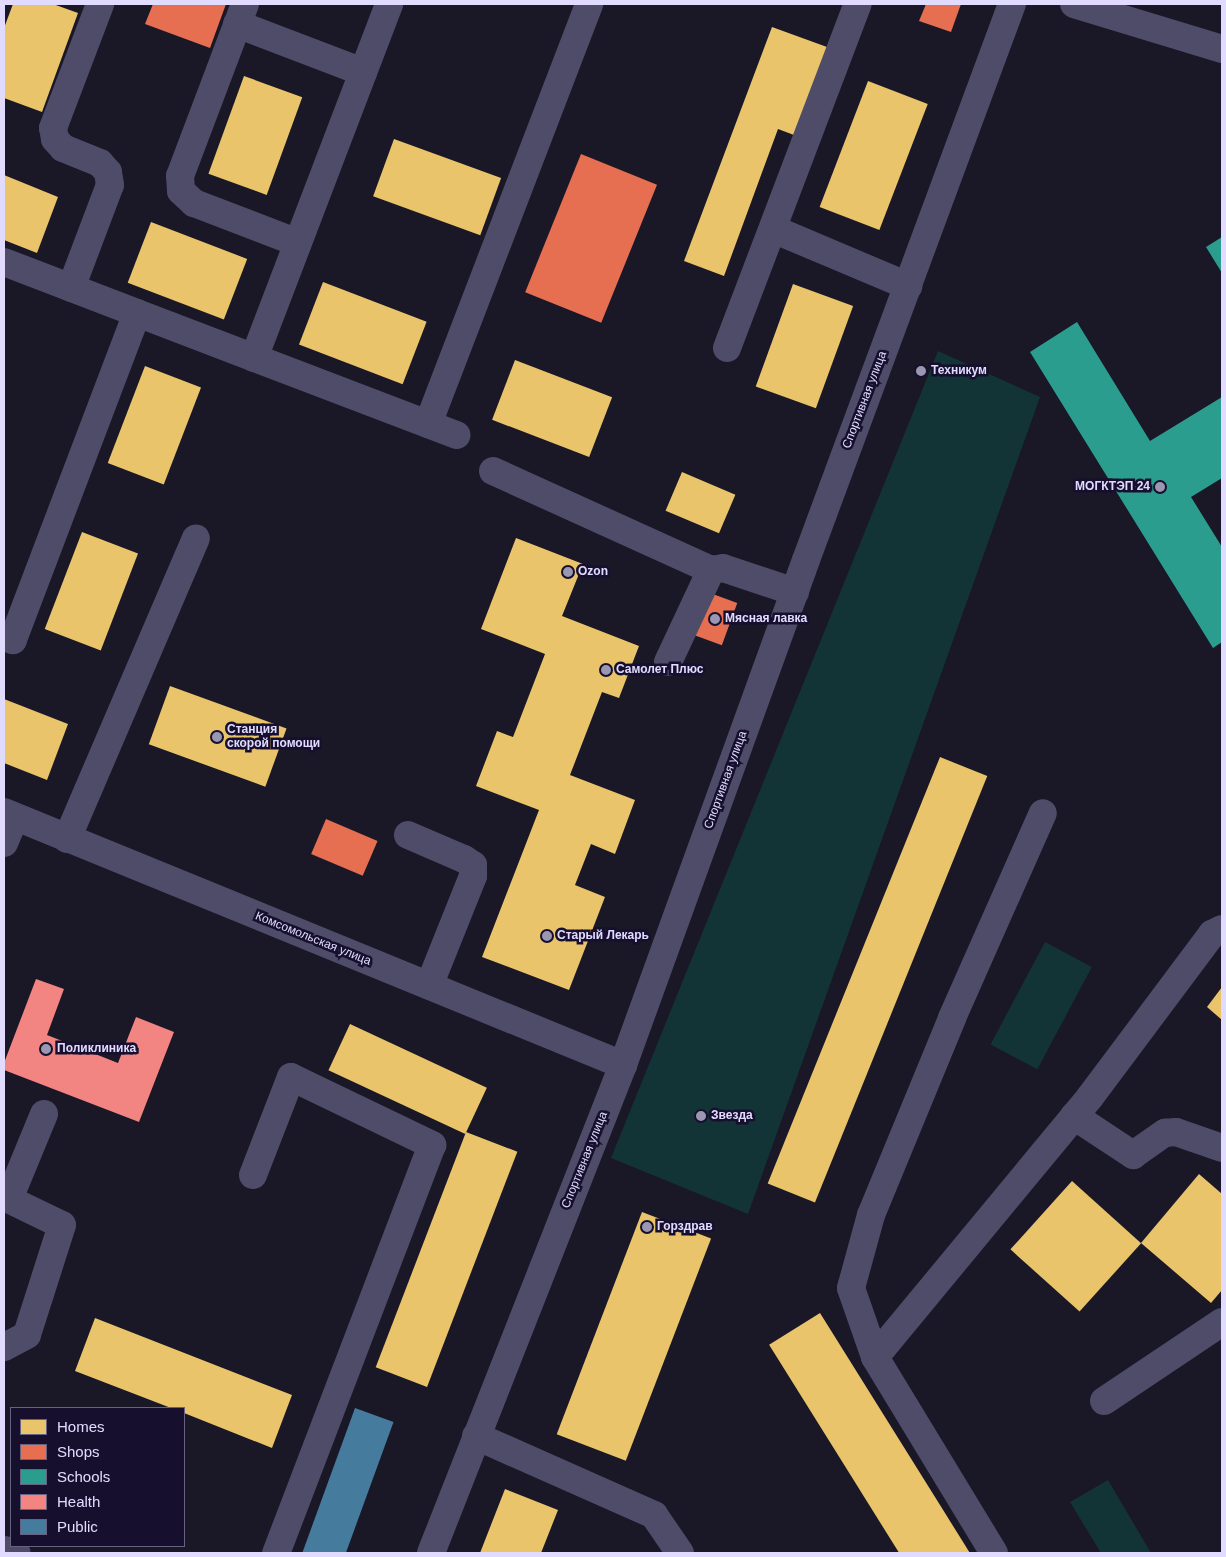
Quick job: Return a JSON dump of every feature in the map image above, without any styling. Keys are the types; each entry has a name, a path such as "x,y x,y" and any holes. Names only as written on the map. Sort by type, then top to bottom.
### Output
{"street":[{"path":"71,288 110,185 108,172 100,163 63,148 55,139 53,128 100,4"},
{"path":"254,358 389,4"},
{"path":"428,424 589,4"},
{"path":"727,348 858,4"},
{"name":"Спортивная улица","path":"431,1553 623,1065 1012,4"},
{"path":"1074,4 1222,49"},
{"path":"298,243 194,204 181,191 180,176 241,14 363,72"},
{"path":"773,229 908,286"},
{"path":"4,262 457,435"},
{"path":"4,637 13,640 137,313"},
{"path":"493,472 711,570 723,568 795,592"},
{"path":"67,839 196,538"},
{"path":"668,662 711,570"},
{"path":"994,1553 875,1357 851,1288 871,1215 952,1018 1043,813"},
{"path":"4,843 9,815"},
{"name":"Комсомольская улица","path":"9,815 623,1065"},
{"path":"408,835 464,859 473,866 474,876 429,986"},
{"path":"875,1357 1074,1116 1212,934 1222,929"},
{"path":"253,1175 290,1077 432,1145 276,1553"},
{"path":"4,1347 27,1335 62,1225 6,1198 44,1114"},
{"path":"1074,1116 1133,1155 1165,1133 1176,1132 1222,1148"},
{"path":"1104,1401 1222,1322"},
{"path":"476,1436 654,1516 680,1553"},
{"path":"4,1550 17,1553"}],"green space":[{"path":"938,351 1040,397 748,1214 611,1158"},
{"path":"1045,942 1092,967 1037,1069 991,1044"},
{"path":"1108,1480 1151,1553 1101,1553 1070,1502"}],"building: Homes":[{"path":"13,4 53,4 78,13 42,112 4,98 4,28"},
{"path":"772,27 827,47 794,135 778,129 724,276 684,261"},
{"path":"244,76 302,97 267,195 208,174"},
{"path":"868,81 928,104 879,230 820,207"},
{"path":"394,139 501,178 480,235 373,196"},
{"path":"4,175 58,197 37,253 4,240"},
{"path":"151,222 247,259 224,320 128,283"},
{"path":"323,282 427,322 403,384 299,345"},
{"path":"793,284 853,306 816,408 756,386"},
{"path":"515,360 612,397 589,457 492,420"},
{"path":"145,366 201,388 164,485 108,463"},
{"path":"682,472 735,495 719,533 666,511"},
{"path":"82,532 138,554 101,651 45,629"},
{"path":"516,538 583,564 562,616 639,646 619,698 602,692 570,775 635,800 615,854 591,844 575,885 605,897 569,990 482,957 539,810 476,786 497,731 513,737 545,654 481,629"},
{"name":"Станция скорой помощи","path":"170,686 287,728 265,787 149,744"},
{"path":"4,699 68,724 47,780 4,763"},
{"path":"940,757 987,776 815,1203 768,1184"},
{"path":"1222,987 1222,1020 1207,1007"},
{"path":"350,1024 487,1088 465,1134 328,1070"},
{"path":"466,1132 517,1152 427,1387 376,1367"},
{"path":"1199,1174 1222,1194 1222,1290 1211,1303 1141,1243"},
{"path":"1072,1181 1141,1243 1080,1312 1010,1249"},
{"path":"642,1212 711,1239 626,1461 557,1434"},
{"path":"820,1313 969,1552 899,1553 769,1345"},
{"path":"95,1318 292,1395 272,1448 185,1413 185,1407 168,1407 75,1371"},
{"path":"505,1489 558,1510 541,1553 480,1553"}],"building: Shops":[{"path":"153,4 226,4 210,48 145,24"},
{"path":"926,4 961,4 951,32 919,21"},
{"path":"581,154 657,185 601,323 525,292"},
{"name":"Мясная лавка","path":"710,593 737,603 722,645 695,635"},
{"path":"326,819 378,841 363,876 311,854"}],"building: Schools":[{"path":"1222,237 1222,273 1206,247"},
{"name":"МОГКТЭП 24","path":"1077,322 1150,441 1222,397 1222,478 1191,497 1222,547 1222,642 1213,648 1030,352"}],"building: Health":[{"name":"Поликлиника","path":"36,979 64,989 47,1035 118,1063 136,1017 174,1032 139,1122 4,1070 4,1063"}],"building: Public":[{"path":"355,1408 394,1422 346,1553 302,1553"}],"place":[{"name":"Техникум","path":"921,371"},
{"name":"МОГКТЭП 24","path":"1160,487"},
{"name":"Ozon","path":"568,572"},
{"name":"Мясная лавка","path":"715,619"},
{"name":"Самолет Плюс","path":"606,670"},
{"name":"Станция скорой помощи","path":"217,737"},
{"name":"Старый Лекарь","path":"547,936"},
{"name":"Поликлиника","path":"46,1049"},
{"name":"Звезда","path":"701,1116"},
{"name":"Горздрав","path":"647,1227"}]}
